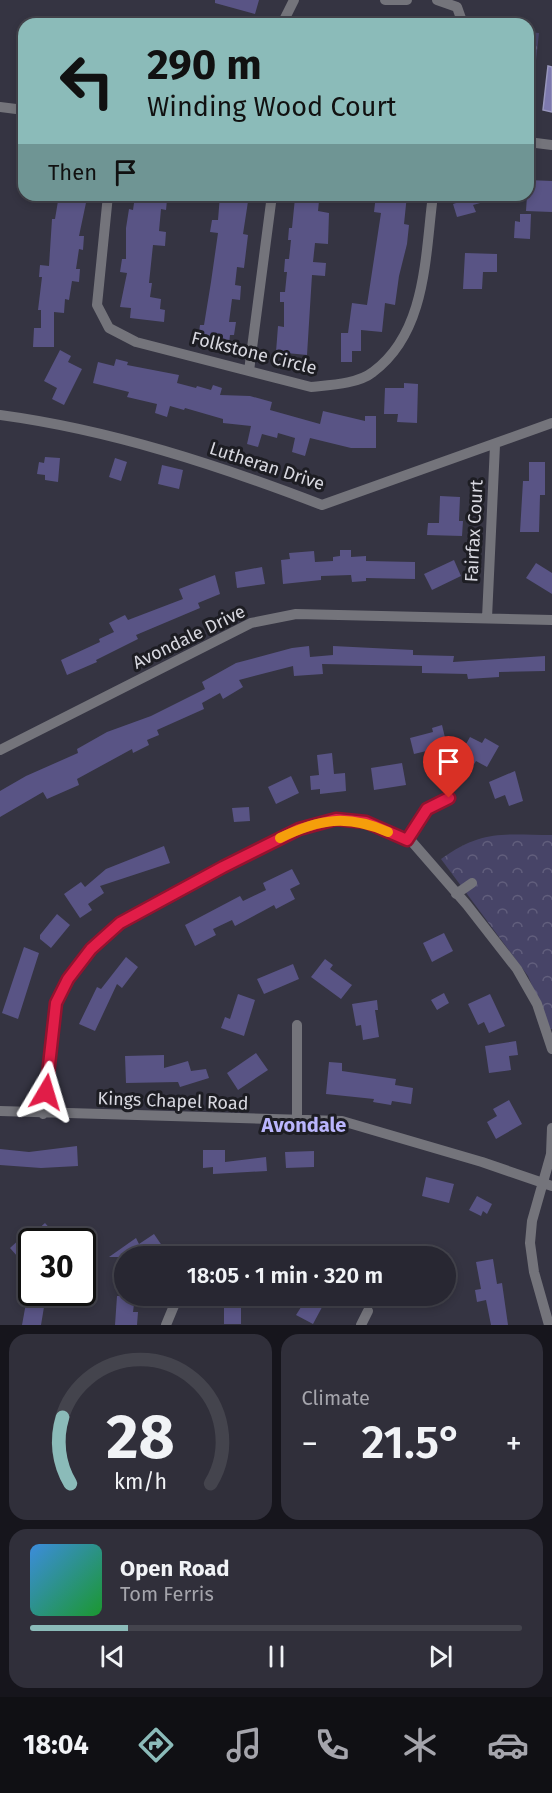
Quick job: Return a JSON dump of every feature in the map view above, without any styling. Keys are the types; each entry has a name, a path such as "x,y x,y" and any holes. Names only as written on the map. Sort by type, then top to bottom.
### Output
{"street":[{"path":"285,18 294,0"},
{"path":"385,0 407,0"},
{"path":"437,0 457,7 461,18"},
{"path":"0,107 18,109"},
{"path":"534,143 552,145"},
{"name":"Folkstone Circle","path":"107,201 97,305 109,328 136,342 311,387 337,384 372,373 407,334 421,290 432,201"},
{"path":"249,371 271,201"},
{"name":"Lutheran Drive","path":"0,415 57,423 231,469 322,505 495,446 552,423"},
{"name":"Fairfax Court","path":"487,618 495,446"},
{"name":"Avondale Drive","path":"0,750 251,623 296,614 552,620"},
{"path":"407,840 427,809 449,798"},
{"path":"43,1114 56,1003 68,979 91,949 120,923 223,867 299,829 336,819 366,822 413,843 517,969 537,1004 552,1049"},
{"path":"456,894 472,882"},
{"path":"297,1025 297,1121"},
{"name":"Kings Chapel Road","path":"0,1111 342,1121 482,1162 547,1185"},
{"path":"549,1325 534,1272 530,1243 532,1221 547,1185 552,1128"},
{"path":"166,1325 174,1306"},
{"path":"361,1325 368,1311"}],"green space":[{"path":"534,33 539,33 534,78"},
{"path":"506,835 552,835 552,1029 550,1029 528,976 441,859 456,849 482,838"}],"shaded area":[{"path":"548,66 552,67 552,112 543,110"}],"building":[{"path":"215,0 259,0 255,14 215,3"},
{"path":"534,180 552,181 552,212 526,211 527,201 534,201"},
{"path":"58,201 86,201 79,236 84,236 83,250 79,249 76,269 80,269 79,282 72,281 69,300 65,299 64,313 54,312 54,347 33,347 34,328 41,328 41,310 38,310 42,277 39,277 40,265 49,266 52,219 55,219"},
{"path":"134,201 167,201 166,210 161,209 159,231 166,232 165,246 153,245 149,283 152,283 150,297 161,299 160,309 165,310 164,322 130,318 131,308 120,307 127,273 120,272 122,259 126,259 126,228 129,209 133,210"},
{"path":"220,201 248,201 243,234 248,235 244,268 237,267 235,285 241,286 240,300 232,299 229,322 236,322 234,335 230,335 229,344 198,340 200,325 204,325 218,233 210,232 212,220 218,220"},
{"path":"295,201 319,201 318,211 329,213 328,244 315,243 313,262 326,263 325,276 312,275 307,355 276,352 278,326 284,327 284,302 280,302 280,292 285,292 287,272 284,272 285,259 289,259 291,240 288,240 289,228 292,228"},
{"path":"375,201 406,201 404,224 409,225 407,244 395,305 385,303 382,332 361,330 361,351 352,351 352,362 341,362 341,333 348,333 352,303 367,305 381,213 374,212"},
{"path":"487,201 473,205 476,212 457,217 453,204"},
{"path":"520,214 531,214 530,239 514,238 515,221 520,222"},
{"path":"465,253 497,254 497,272 483,272 482,289 463,289"},
{"path":"60,350 71,356 68,362 82,369 64,405 52,399 57,388 44,381"},
{"path":"116,359 128,362 127,365 179,375 177,383 211,390 213,385 222,388 220,395 250,396 272,402 270,410 320,424 323,411 365,421 365,416 376,416 376,448 351,448 310,438 305,456 292,452 295,438 278,433 277,438 262,434 258,447 247,444 251,426 223,423 223,419 185,408 184,410 170,406 167,417 155,413 157,404 127,397 129,392 93,383 98,362 114,366"},
{"path":"404,383 418,384 417,423 397,422 398,414 384,414 385,388 404,388"},
{"path":"45,457 60,458 58,482 45,480 45,475 37,474 39,462 44,463"},
{"path":"115,458 127,462 121,481 109,477"},
{"path":"529,462 545,462 545,495 540,495 539,532 520,532 523,481 529,481"},
{"path":"162,465 183,470 179,489 158,484"},
{"path":"440,496 460,497 459,521 463,521 462,536 427,535 428,523 439,523"},
{"path":"340,550 351,550 351,557 366,556 366,561 415,562 415,579 366,578 366,581 352,582 351,575 321,576 321,580 283,584 281,560 290,559 289,553 314,551 315,562 333,561 333,557 340,556"},
{"path":"454,560 461,576 432,590 424,574"},
{"path":"536,563 552,573 552,594 526,578"},
{"path":"262,567 265,584 237,588 235,572"},
{"path":"215,575 220,594 198,603 200,608 136,635 138,639 96,660 97,662 67,675 61,660 100,642 99,639 114,632 109,623 125,615 128,620 183,599 179,589"},
{"path":"309,646 310,657 333,655 333,646 413,650 413,655 454,656 453,662 545,656 545,671 499,672 499,677 468,679 467,674 422,673 422,666 322,664 323,674 294,676 293,666 239,680 243,687 223,699 220,693 202,703 204,709 157,730 159,735 147,740 149,745 133,753 132,749 77,779 79,785 47,799 43,792 0,817 0,791 26,776 78,753 77,749 107,732 151,716 205,689 202,682 236,663 292,648"},
{"path":"442,725 447,746 414,754 410,738 433,732 432,728"},
{"path":"470,737 482,743 485,738 499,746 487,767 476,761 471,769 457,760"},
{"path":"332,753 334,774 345,773 346,791 320,794 320,789 311,790 310,776 319,775 317,755"},
{"path":"402,763 406,785 374,790 371,768"},
{"path":"515,771 523,801 509,806 505,795 495,799 489,782"},
{"path":"291,776 299,793 276,804 268,787"},
{"path":"249,807 250,821 234,822 232,808"},
{"path":"164,846 170,863 100,886 104,893 88,904 92,910 80,918 64,894 81,882 85,887 106,869"},
{"path":"292,869 300,884 290,889 295,899 276,909 274,905 235,926 232,920 213,929 216,935 195,946 185,925 240,896 243,901 266,890 263,883"},
{"path":"57,914 70,925 51,948 40,939 40,935"},
{"path":"444,933 453,951 432,962 423,943"},
{"path":"24,947 39,953 18,1019 2,1013"},
{"path":"126,957 138,967 122,988 117,984 95,1031 79,1024 97,987 101,989"},
{"path":"325,959 333,965 330,969 352,985 341,999 311,977"},
{"path":"293,964 299,979 264,994 257,979"},
{"path":"444,993 449,1003 437,1010 431,1000"},
{"path":"238,994 255,1000 244,1036 221,1028 225,1017 230,1019"},
{"path":"490,994 505,1026 489,1033 484,1022 478,1025 468,1004"},
{"path":"377,1000 378,1010 375,1010 379,1037 363,1040 361,1025 356,1026 352,1004"},
{"path":"516,1041 518,1055 509,1056 511,1070 489,1073 485,1046"},
{"path":"256,1053 268,1070 238,1090 227,1073"},
{"path":"164,1055 164,1068 188,1061 191,1071 206,1069 209,1078 180,1087 178,1082 126,1083 125,1056"},
{"path":"329,1062 342,1063 342,1071 396,1079 395,1085 413,1088 411,1104 392,1101 391,1105 373,1102 374,1099 326,1094"},
{"path":"509,1100 522,1124 496,1139 487,1122 497,1116 493,1109"},
{"path":"77,1146 78,1166 41,1168 0,1165 0,1149 29,1152"},
{"path":"203,1150 225,1150 225,1162 266,1157 267,1171 213,1174 213,1167 203,1168"},
{"path":"314,1151 314,1167 286,1168 285,1152"},
{"path":"426,1177 454,1184 449,1203 422,1196"},
{"path":"477,1196 492,1204 487,1214 483,1211 481,1216 469,1210"},
{"path":"45,1223 49,1228 39,1228"},
{"path":"154,1234 162,1246 125,1246 136,1238 139,1244"},
{"path":"18,1241 18,1257 10,1248"},
{"path":"493,1259 497,1284 502,1283 508,1325 491,1325 486,1300 477,1302 475,1290 481,1289 476,1262"},
{"path":"25,1306 44,1307 41,1325 22,1325"},
{"path":"116,1306 134,1306 133,1312 138,1312 137,1325 115,1325"},
{"path":"224,1306 241,1306 241,1324 224,1324"},
{"path":"302,1306 323,1306 313,1324 296,1315"}],"slow traffic":[{"path":"280,838 299,829 336,819 366,822 388,832"}],"district":[{"name":"Avondale","path":"304,1125"}],"route":[{"path":"46,1092 56,1003 68,979 91,949 120,923 299,829 336,819 366,822 407,840 427,809 449,798"}]}
